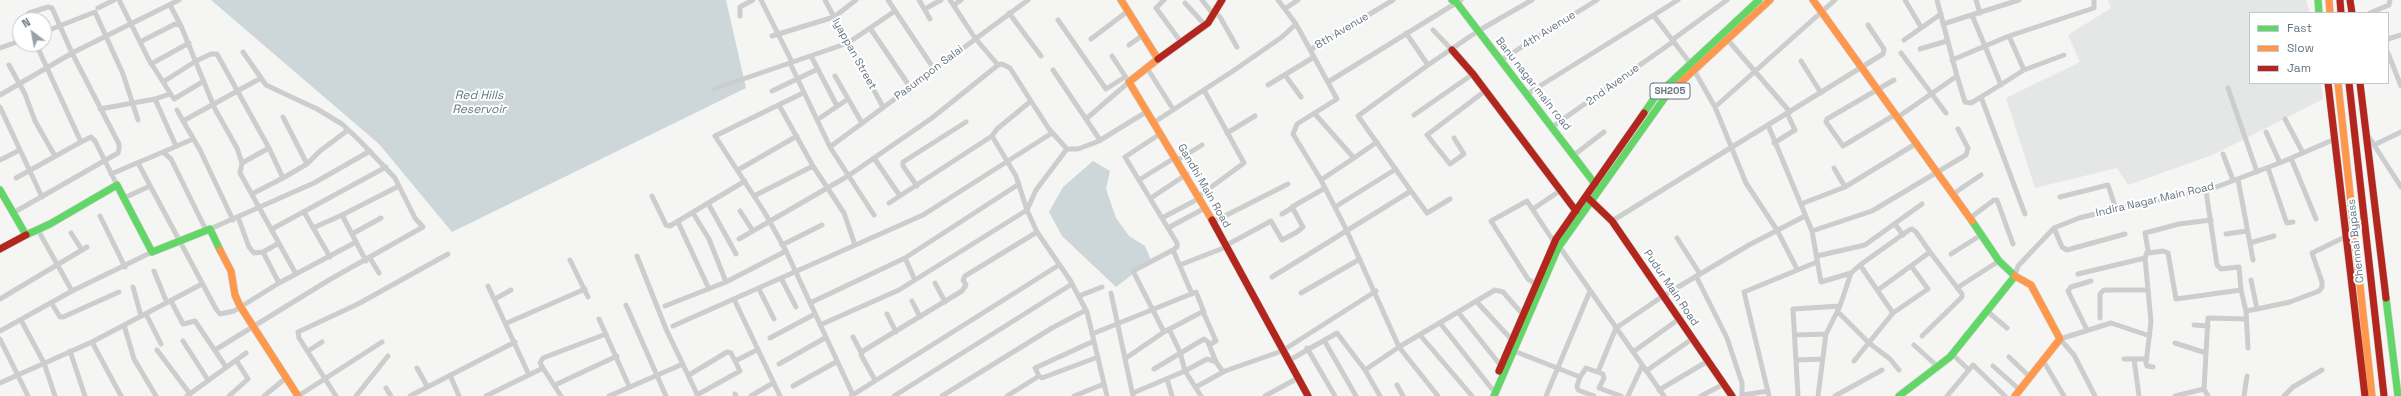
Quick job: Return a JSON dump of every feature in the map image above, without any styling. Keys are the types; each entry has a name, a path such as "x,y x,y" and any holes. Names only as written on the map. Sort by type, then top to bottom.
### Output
{"main road":[{"path":"1121,0 1158,59"},
{"path":"1127,80 1147,68 1205,25 1222,0"},
{"name":"SH205","path":"1557,244 1668,93 1691,66 1727,39 1770,0"},
{"path":"1813,0 1938,172 1999,261 2014,276 2031,285 2060,339 2044,362 2015,396"},
{"path":"2318,0 2319,12"},
{"path":"2329,0 2330,12"},
{"path":"2340,0 2341,12"},
{"path":"2350,0 2352,12"},
{"name":"Banu nagar main road","path":"1457,1 1478,31 1595,184"},
{"path":"1492,394 1514,351 1525,317 1557,244 1576,211 1589,199 1595,184 1655,97 1691,66 1757,1"},
{"path":"1452,50 1473,74 1576,211"},
{"name":"Gandhi Main Road","path":"1127,80 1200,197 1282,351 1308,396"},
{"path":"2328,84 2365,396"},
{"name":"Chennai Bypass","path":"2338,84 2372,396"},
{"name":"Chennai Bypass","path":"2349,84 2384,396"},
{"path":"2360,84 2398,396"},
{"path":"0,250 117,185 152,252 208,230 231,271 235,296 240,306 298,396"},
{"path":"0,190 26,235"},
{"name":"Pudur Main Road","path":"1589,199 1612,221 1732,396"},
{"path":"1899,396 1952,354 2014,276"},
{"path":"1492,394 1512,340 1525,317"}],"street":[{"path":"98,8 114,0"},
{"path":"119,0 151,64 174,99 204,81"},
{"path":"0,95 72,53 179,0"},
{"path":"740,16 738,11 740,7 753,0"},
{"path":"761,0 791,62 803,93 830,147 874,214"},
{"name":"Iyappan Street","path":"825,0 883,107"},
{"path":"772,36 834,18 856,0"},
{"path":"888,0 934,69"},
{"path":"919,0 930,19"},
{"path":"924,9 941,0"},
{"path":"961,0 952,2 975,38 998,66"},
{"name":"Pasumpon Salai","path":"830,147 1028,0"},
{"path":"1164,0 1156,8 1181,42"},
{"path":"1202,0 1214,13 1220,17 1237,47"},
{"path":"1278,0 1286,8 1296,24 1337,99 1297,124 1293,134 1321,180 1335,207 1376,291 1400,347 1436,395"},
{"path":"1286,8 1298,0"},
{"path":"1450,198 1427,212 1358,116 1478,31 1532,0"},
{"name":"4th Avenue","path":"1501,60 1597,0"},
{"path":"1527,94 1678,0"},
{"name":"2nd Avenue","path":"1552,128 1728,0"},
{"path":"1715,107 1835,0"},
{"path":"1905,0 1922,27"},
{"path":"1937,0 1956,76 1965,102 1971,103 2024,70 2064,55"},
{"path":"1976,0 1980,13"},
{"path":"1943,24 2019,0"},
{"path":"1952,60 2009,36 2094,8 2094,0"},
{"path":"2372,12 2389,5 2390,0"},
{"name":"8th Avenue","path":"1310,50 1391,1"},
{"path":"1328,82 1457,1"},
{"path":"1185,3 1205,25"},
{"path":"170,5 189,44 213,104 237,148 242,163 240,173 296,274"},
{"path":"13,213 118,153 119,144 72,53 52,8 48,7 34,12"},
{"path":"714,89 848,43 895,11"},
{"path":"1091,39 1128,11"},
{"path":"52,29 95,12 133,102 138,120"},
{"path":"1009,13 1040,56"},
{"path":"1904,40 1941,14"},
{"path":"1972,15 2001,85"},
{"path":"1654,16 1691,66 1715,107 1746,183 1777,230 1797,269"},
{"path":"1058,20 1106,89 1127,80"},
{"path":"140,42 175,24 180,24"},
{"path":"1153,123 1276,41 1296,24"},
{"path":"1612,221 1863,67 1884,51 1868,25"},
{"path":"870,28 910,87"},
{"path":"1434,30 1452,50"},
{"path":"1406,33 1428,65"},
{"path":"2389,39 2401,34"},
{"path":"1129,45 1143,35"},
{"path":"2009,36 2024,70"},
{"path":"1727,39 1757,71 1789,112 1795,130 1774,142"},
{"path":"1920,49 1947,40"},
{"path":"0,48 12,44"},
{"path":"151,64 189,44"},
{"path":"40,52 81,142"},
{"path":"215,350 329,280 368,260 424,227 410,208 399,186 386,167 370,151 348,130 317,109 290,95 271,89 261,78 243,52"},
{"path":"1901,53 1946,113"},
{"path":"163,82 196,61 211,54 217,54 269,148 283,178"},
{"path":"811,56 837,106"},
{"path":"1112,56 1127,80"},
{"path":"2389,56 2401,86"},
{"path":"1268,85 1314,57"},
{"path":"1801,61 1821,93"},
{"path":"740,239 829,189 932,118 1002,64 1010,68 1052,133 1067,149 1078,149 1100,140 1146,112"},
{"path":"9,65 20,83 33,118 55,156"},
{"path":"1147,68 1173,109"},
{"path":"772,91 818,69"},
{"path":"1053,70 1100,140"},
{"path":"1414,115 1473,74"},
{"path":"1285,75 1301,97"},
{"path":"835,76 862,123"},
{"path":"1894,80 1826,120 1841,146 1897,115 1956,76"},
{"path":"183,121 261,78"},
{"path":"1086,119 1127,80"},
{"path":"2228,88 2256,172"},
{"path":"1162,218 1200,197 1244,164 1204,90"},
{"path":"1454,138 1464,154 1450,164 1427,135 1485,90"},
{"path":"803,93 716,135 716,139 745,181 786,251 852,395 1059,265"},
{"path":"100,109 155,99 170,94"},
{"path":"1981,97 2026,214"},
{"path":"155,99 176,146"},
{"path":"817,120 848,99"},
{"path":"889,203 992,136 997,129 1031,101"},
{"path":"779,105 813,166 844,213 855,245"},
{"path":"0,107 42,197"},
{"path":"178,110 232,220"},
{"path":"1315,114 1354,158"},
{"path":"1227,133 1255,116"},
{"path":"283,117 307,164"},
{"path":"2286,119 2303,153"},
{"path":"917,186 903,166 903,162 966,122"},
{"path":"1768,126 1812,231 1821,282 1851,273 1903,235 1913,230 1957,288 1962,297 1922,336"},
{"path":"1812,231 1872,211 1938,172 1968,152 1958,129"},
{"path":"252,194 307,164 320,151 348,130"},
{"path":"1574,155 1604,132"},
{"path":"2266,132 2280,163"},
{"path":"2366,132 2401,187"},
{"path":"2374,145 2401,132"},
{"path":"673,326 923,215 1052,133"},
{"path":"1160,134 1125,157 1151,198 1177,244 1173,250 1132,271 1153,311 1180,352 1185,371 1201,396"},
{"path":"738,170 797,136"},
{"path":"992,136 1008,161 1019,184 1036,232 1072,284 1086,310 1107,396"},
{"path":"16,178 81,142 89,138 93,138 117,185"},
{"path":"111,174 193,139"},
{"name":"Indira Nagar Main Road","path":"2014,276 2018,266 2054,228 2078,218 2206,191 2268,168 2335,139"},
{"path":"1321,180 1377,142"},
{"path":"1801,204 1845,187 1917,143"},
{"path":"1139,180 1202,145"},
{"path":"242,163 269,148"},
{"path":"820,325 899,290 1027,210 1036,190 1067,149"},
{"path":"0,160 20,150"},
{"path":"163,152 171,159 208,230 314,183 370,151"},
{"path":"2223,154 2235,180 2253,260"},
{"path":"874,158 900,196"},
{"path":"2291,158 2316,219"},
{"path":"138,163 179,242 220,314 226,314 279,283 356,242"},
{"path":"754,196 813,166"},
{"path":"272,229 386,167"},
{"path":"1834,168 1845,187"},
{"path":"2268,168 2286,221 2289,224 2293,222"},
{"path":"1335,207 1396,169"},
{"path":"1151,198 1186,174"},
{"path":"1953,194 1981,175"},
{"path":"652,196 667,226 678,222 745,181"},
{"path":"810,303 905,258 1019,184"},
{"path":"1213,222 1288,184"},
{"path":"2060,197 2108,185 2116,209"},
{"path":"124,198 150,186"},
{"path":"313,228 399,186"},
{"path":"1282,214 1325,188"},
{"path":"1533,209 1561,190"},
{"path":"1272,277 1346,229 1411,191"},
{"path":"2206,191 2217,265 2221,269 2238,266 2241,290 2246,311 2248,348"},
{"path":"1970,218 1994,200 1997,200 2013,244"},
{"path":"1538,286 1528,278 1491,222 1524,202 1529,202 1664,396"},
{"path":"708,204 736,254"},
{"path":"1677,238 1698,275 1727,338 1742,383 1743,396 1769,393 1744,292 1817,259 1865,245 1922,204"},
{"path":"1168,228 1205,208"},
{"path":"1180,265 1226,246 1271,221 1282,240 1290,236 1303,227 1292,208"},
{"path":"740,211 753,232"},
{"path":"304,212 330,257"},
{"path":"693,213 709,239 726,282"},
{"path":"342,215 356,242 378,273"},
{"path":"100,216 125,267"},
{"path":"1598,372 1616,328 1663,296 1698,275 1777,230 1805,216"},
{"path":"238,217 249,247 254,253 263,252 279,242"},
{"path":"352,234 381,218"},
{"path":"2153,368 2147,366 2151,322 2145,258 2148,250 2147,231 2211,220"},
{"path":"678,222 709,289"},
{"path":"1895,224 1903,235"},
{"path":"782,245 822,225"},
{"path":"2054,228 2062,247 2067,250 2125,234"},
{"path":"38,230 72,291"},
{"path":"2226,234 2247,231"},
{"path":"861,352 965,289 964,276 1036,232"},
{"path":"0,299 85,249 72,233"},
{"path":"1951,254 1981,235"},
{"path":"2250,243 2274,236"},
{"path":"2246,311 2290,302 2319,291 2322,287 2322,282 2312,253 2345,237"},
{"path":"1173,250 1192,294"},
{"path":"2148,250 2149,252 2163,251 2168,253 2176,299 2241,290"},
{"path":"665,306 726,282 786,251"},
{"path":"0,331 52,304 72,291 125,267 152,252"},
{"path":"263,252 279,283"},
{"path":"1878,290 1912,268 1930,252"},
{"path":"336,396 297,336 300,329 358,304 448,254"},
{"path":"637,256 666,329 689,375 697,396 740,371 731,352 727,352 689,375"},
{"path":"905,258 915,280"},
{"path":"2078,274 2145,258"},
{"path":"1301,293 1360,259"},
{"path":"570,260 588,297"},
{"path":"1957,288 1999,261"},
{"path":"1860,265 1893,313"},
{"path":"1854,361 1893,313 1928,289 1912,268"},
{"path":"154,271 169,302 182,324 195,321 226,367"},
{"path":"1818,396 1826,334 1839,309 1851,273"},
{"path":"781,278 796,307"},
{"path":"2251,280 2257,309"},
{"path":"2087,330 2068,291 2071,287 2091,281"},
{"path":"935,283 944,302"},
{"path":"0,383 92,342 202,284"},
{"path":"894,396 1072,284"},
{"path":"488,286 507,322 529,375"},
{"path":"132,287 144,315 161,344"},
{"path":"1079,296 1102,287"},
{"path":"507,322 585,289"},
{"path":"759,289 774,319"},
{"path":"495,299 512,290"},
{"path":"1365,370 1476,301 1500,290 1525,317"},
{"path":"2100,318 2102,292 2107,290 2148,290"},
{"path":"1196,387 1223,372 1282,351 1376,291"},
{"path":"1546,396 1590,291"},
{"path":"52,304 60,317 63,318 119,292"},
{"path":"1092,334 1153,311 1196,292 1216,341 1209,346"},
{"path":"1111,293 1133,395 1167,380 1207,359 1216,362"},
{"path":"734,299 780,396"},
{"path":"912,301 920,317"},
{"path":"1476,301 1512,340"},
{"path":"626,305 666,396"},
{"path":"1798,396 1793,309 1839,309 1870,343 1890,359 1899,370"},
{"path":"942,396 1052,328 1086,310"},
{"path":"1987,311 2007,328"},
{"path":"1126,358 1166,331 1204,312"},
{"path":"1458,312 1502,366"},
{"path":"770,338 815,314"},
{"path":"886,314 896,332"},
{"path":"2208,396 2204,389 2208,318 2246,318"},
{"path":"599,319 630,386"},
{"path":"1633,352 1679,319"},
{"path":"21,320 44,363 55,396"},
{"path":"1440,323 1492,394"},
{"path":"2095,396 2074,355 2060,339 2111,323 2150,336"},
{"path":"124,325 134,359 156,396"},
{"path":"2194,325 2208,326"},
{"path":"1288,361 1307,348 1337,332 1365,370 1380,396"},
{"path":"561,396 555,385 542,368 540,363 543,358 606,334"},
{"path":"1795,335 1826,334"},
{"path":"1420,335 1472,396"},
{"path":"853,337 875,380"},
{"path":"779,364 825,338"},
{"path":"1646,371 1692,338"},
{"path":"0,339 19,374 28,396"},
{"path":"1154,369 1180,352 1204,339 1223,372"},
{"path":"1324,340 1356,396"},
{"path":"183,341 208,380"},
{"path":"1039,376 1035,368 1094,341"},
{"path":"92,342 120,396"},
{"path":"308,351 322,342"},
{"path":"298,396 382,342"},
{"path":"410,396 515,342"},
{"path":"2175,343 2206,353"},
{"path":"1914,345 1938,366"},
{"path":"1307,348 1335,396"},
{"path":"157,350 188,395 246,353"},
{"path":"735,361 757,350"},
{"path":"70,351 85,396"},
{"path":"1514,351 1580,378"},
{"path":"1952,354 1969,370"},
{"path":"356,396 388,356"},
{"path":"555,385 617,356"},
{"path":"1007,396 1039,376 1042,378 1098,356"},
{"path":"2009,357 2030,377"},
{"path":"1796,360 1822,359"},
{"path":"2124,359 2147,359"},
{"path":"2134,359 2138,396"},
{"path":"230,396 248,379 236,360"},
{"path":"1659,390 1708,361"},
{"path":"793,386 836,362"},
{"path":"2044,362 2064,396"},
{"path":"609,396 683,364"},
{"path":"1947,396 1973,365 2005,396"},
{"path":"1628,396 1642,366"},
{"path":"1993,366 2020,390"},
{"path":"417,368 427,386"},
{"path":"489,395 542,368"},
{"path":"1586,368 1598,372 1604,376 1599,388 1592,396 1576,388 1580,378 1586,368"},
{"path":"1835,396 1882,370"},
{"path":"2284,396 2293,387 2322,370"},
{"path":"450,375 460,396"},
{"path":"2244,396 2247,376"},
{"path":"264,396 286,378"},
{"path":"1265,396 1298,378"},
{"path":"1167,380 1172,396"},
{"path":"751,396 773,383"},
{"path":"1074,396 1104,384"},
{"path":"1701,396 1724,384"},
{"path":"1397,385 1403,396"},
{"path":"386,388 391,396"},
{"path":"1599,388 1621,396"},
{"path":"2175,396 2204,389"}],"shaded area":[{"path":"2108,0 2306,0 2310,12 2249,12 2249,84 2321,84 2323,99 2215,154 2128,185 2117,168 2035,188 2006,98 2080,62 2068,35 2111,8"}],"water":[{"name":"Red Hills Reservoir","path":"211,0 726,0 746,88 452,232 379,144"},
{"path":"1093,161 1110,171 1106,189 1116,218 1129,236 1145,246 1151,260 1116,287 1062,236 1049,212 1063,187"}],"traffic: fast":[{"path":"1452,0 1457,3 1595,184"},
{"path":"1644,113 1655,97 1759,0"},
{"path":"2318,0 2319,12"},
{"path":"1494,396 1558,248 1666,96"},
{"path":"0,190 26,235 50,224 117,185 152,252 210,229 220,250"},
{"path":"1899,396 1950,357 2015,276 1999,261 1972,221"},
{"path":"2386,298 2398,396"}],"traffic: slow":[{"path":"1121,0 1158,59 1129,82 1212,220"},
{"path":"1666,96 1770,0"},
{"path":"1813,0 1972,221"},
{"path":"2329,0 2330,12"},
{"path":"2338,84 2372,396"},
{"path":"220,250 231,271 235,295 240,306 298,396"},
{"path":"2015,276 2031,285 2060,339 2015,396"}],"traffic: jam":[{"path":"1158,59 1208,23 1222,0"},
{"path":"2340,0 2341,12"},
{"path":"2350,0 2352,12"},
{"path":"1452,50 1473,74 1576,211"},
{"path":"2328,84 2365,396"},
{"path":"2349,84 2384,396"},
{"path":"2360,84 2386,298"},
{"path":"1499,371 1556,239 1644,113"},
{"path":"1588,198 1612,221 1732,396"},
{"path":"1212,220 1308,396"},
{"path":"0,249 26,235"}]}
